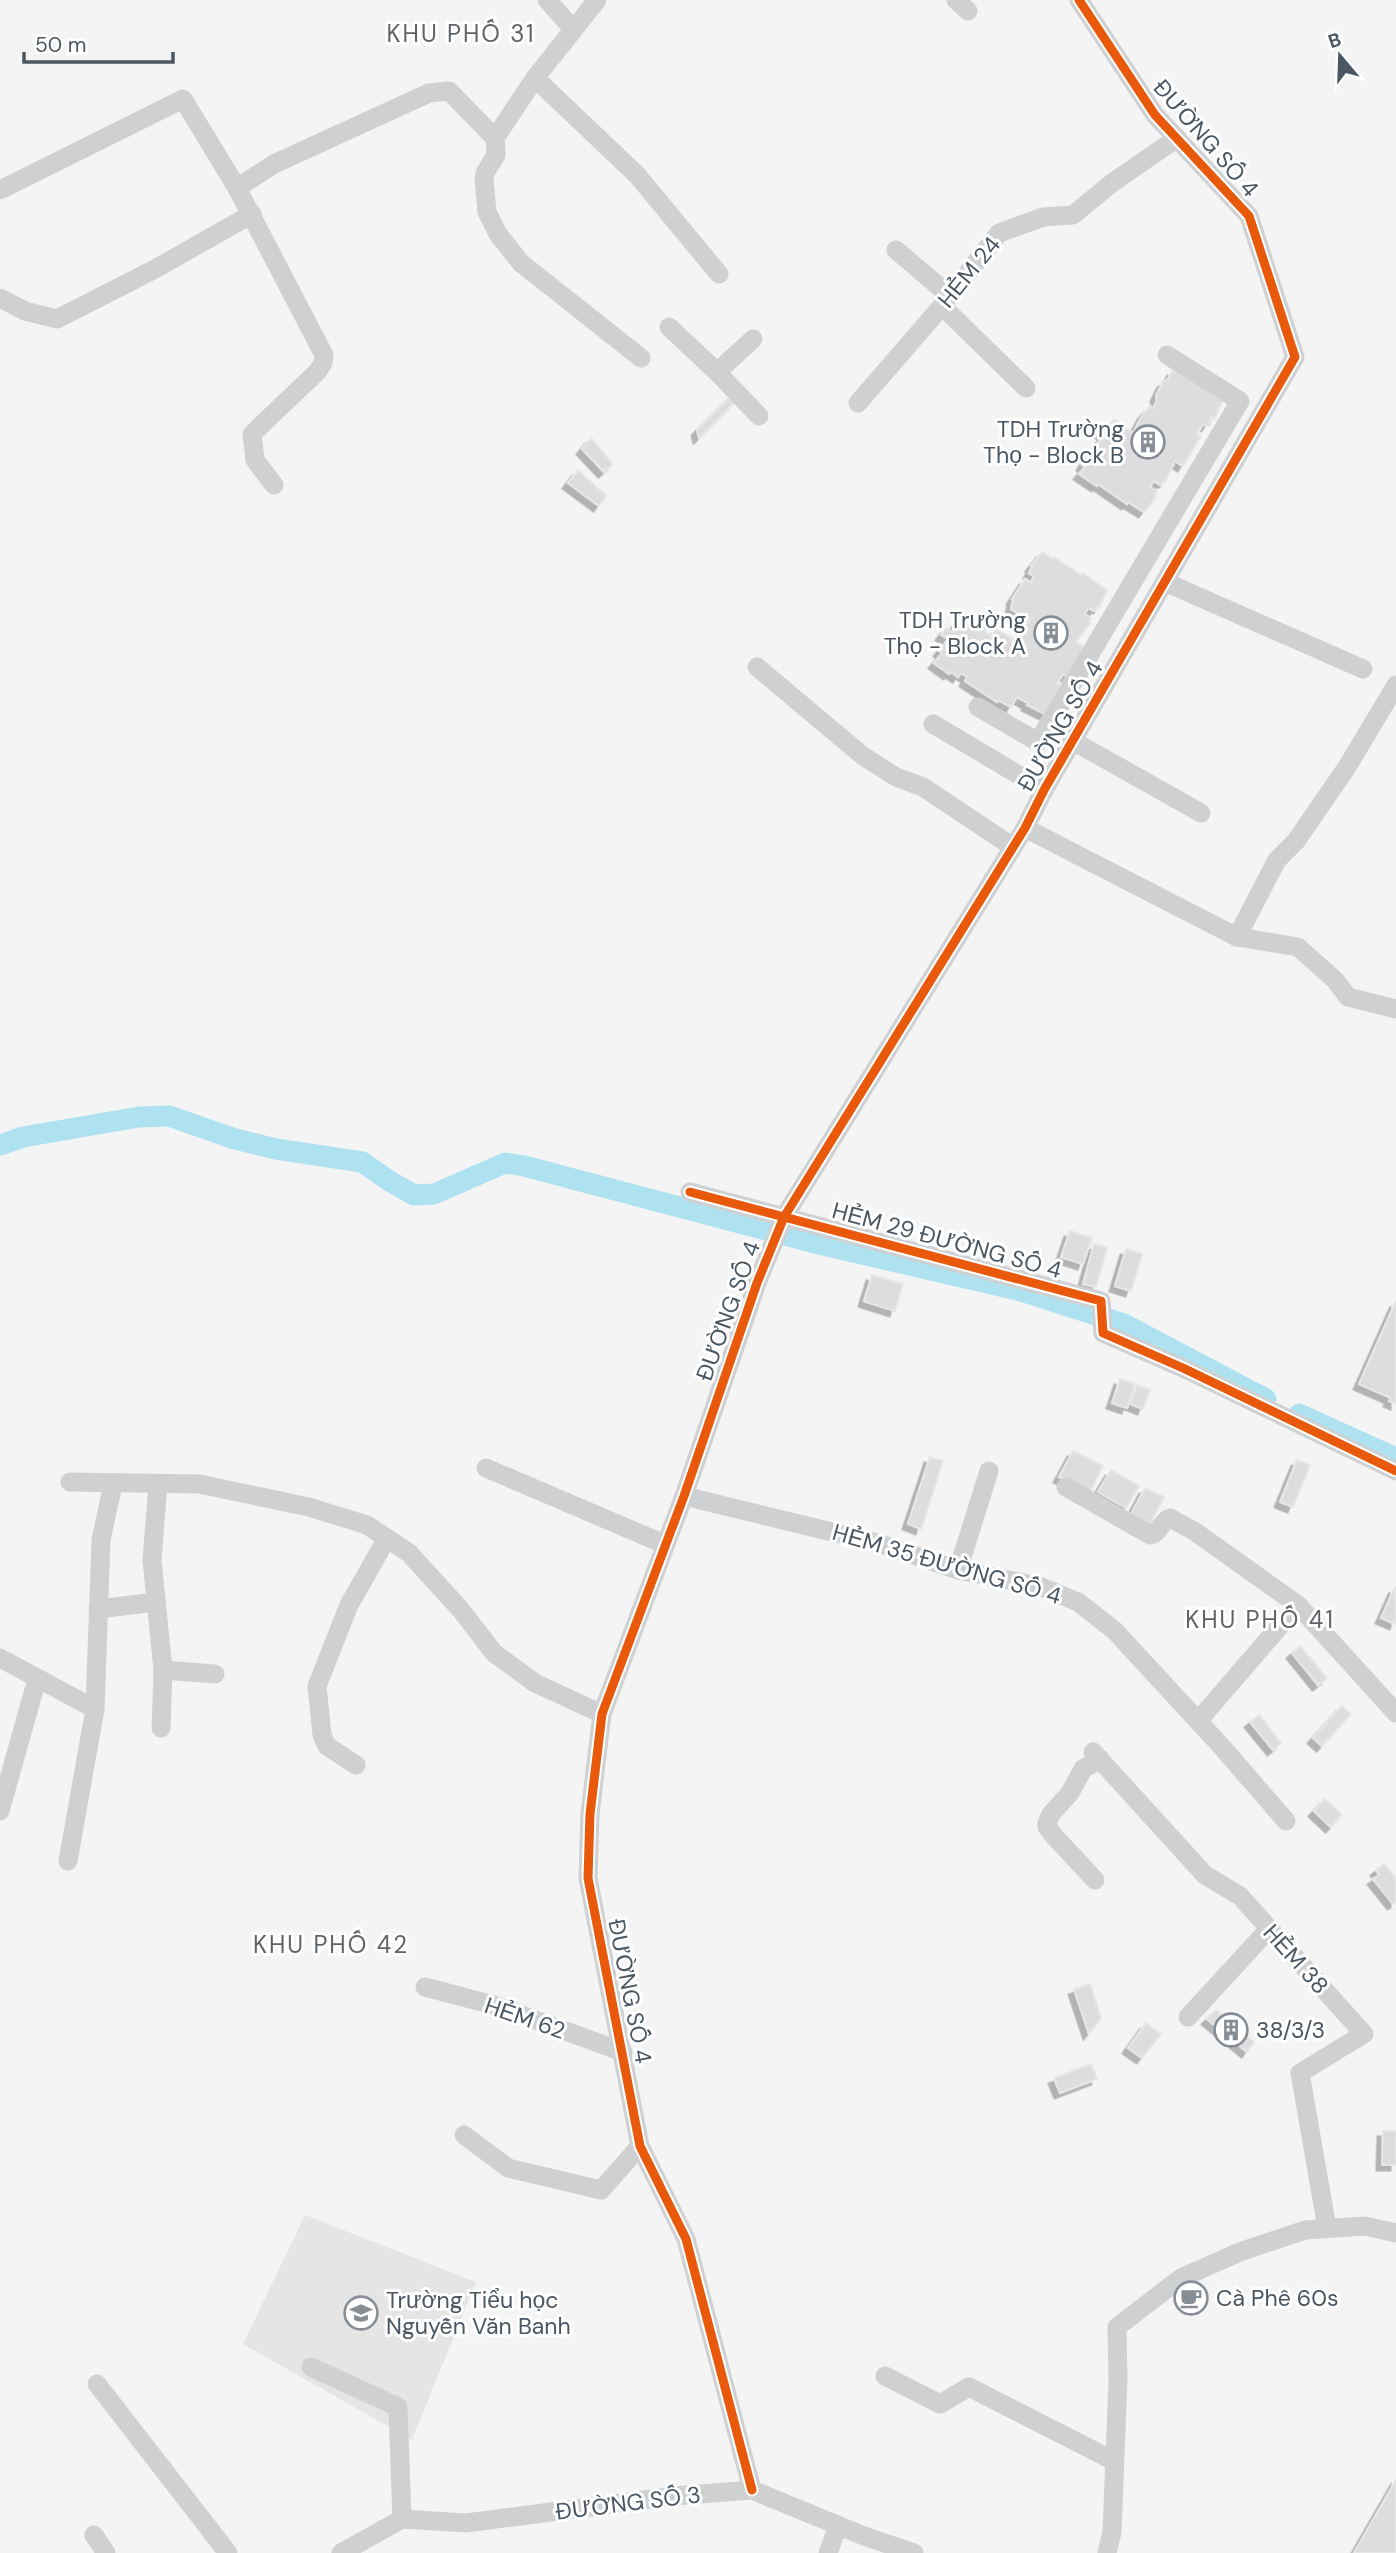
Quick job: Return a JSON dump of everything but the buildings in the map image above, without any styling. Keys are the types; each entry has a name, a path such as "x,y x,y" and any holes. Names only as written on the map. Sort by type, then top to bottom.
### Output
{"street":[{"path":"547,0 573,29"},
{"path":"597,0 534,78 495,138 496,155 484,174 487,212 498,234 517,260 641,358"},
{"name":"ĐƯỜNG SỐ 4","path":"752,2490 686,2239 640,2146 588,1878 590,1814 602,1714 784,1217 1025,828 1044,790 1295,357 1249,216 1156,115 1079,0"},
{"path":"534,78 637,175 719,274"},
{"path":"237,188 274,164 429,93 449,91 495,138"},
{"path":"0,190 183,99 252,214 324,359 318,371 252,434 255,460 274,485"},
{"name":"HẺM 24","path":"858,403 946,301 999,233 1043,216 1073,215 1112,183 1177,138"},
{"path":"0,298 25,311 57,319 155,269 252,214"},
{"path":"896,250 1026,388"},
{"path":"669,327 718,372 759,416"},
{"path":"718,372 753,339"},
{"path":"978,706 1038,741 1240,401 1167,355"},
{"path":"1205,460 1229,469"},
{"path":"1165,582 1363,669"},
{"path":"757,667 863,756 896,777 923,787 1013,847"},
{"path":"1237,937 1277,860 1296,842 1395,690"},
{"path":"933,724 1044,790"},
{"path":"1073,741 1201,813"},
{"path":"1025,828 1237,937 1298,947 1335,980 1348,997 1396,1009"},
{"name":"HẺM 29 ĐƯỜNG SỐ 4","path":"690,1192 1101,1301 1103,1333 1183,1368 1396,1471"},
{"path":"486,1468 664,1544"},
{"path":"958,1570 989,1471"},
{"path":"70,1482 199,1484 309,1507 367,1525 409,1553 494,1653 535,1683 602,1714"},
{"path":"68,1861 95,1709 101,1540 113,1484"},
{"path":"158,1485 152,1560 163,1670 161,1728"},
{"path":"1066,1487 1150,1535 1156,1534 1166,1519 1175,1520 1194,1531 1298,1605 1396,1713"},
{"name":"HẺM 35 ĐƯỜNG SỐ 4","path":"684,1496 881,1544 958,1570 1039,1586 1078,1602 1114,1630 1286,1822"},
{"path":"356,1765 327,1746 322,1735 317,1686 349,1605 387,1538"},
{"path":"99,1609 156,1602"},
{"path":"1198,1721 1298,1605"},
{"path":"0,1658 95,1709"},
{"path":"163,1670 215,1674"},
{"path":"0,1811 37,1679"},
{"name":"HẺM 38","path":"1095,1880 1055,1838 1047,1828 1047,1823 1051,1814 1070,1793 1082,1770 1096,1755 1205,1875 1240,1896 1364,2035 1300,2073 1327,2228"},
{"path":"1188,2017 1269,1929"},
{"name":"HẺM 62","path":"425,1987 497,2006 622,2052"},
{"path":"464,2135 508,2168 601,2190 640,2146"},
{"path":"1107,2553 1112,2532 1118,2380 1117,2327 1181,2278 1242,2251 1305,2230 1365,2226 1396,2233"},
{"path":"312,2367 398,2407 402,2519 341,2553"},
{"path":"884,2376 940,2404 969,2387 1114,2461"},
{"path":"97,2384 228,2553"},
{"name":"ĐƯỜNG SỐ 3","path":"402,2519 466,2523 674,2496 752,2490 838,2526 914,2553"},
{"path":"828,2553 838,2526"},
{"path":"94,2535 106,2553"}],"shaded area":[{"name":"Trường Tiểu học Nguyễn Văn Banh","path":"305,2215 476,2282 412,2440 243,2344"}],"waterway":[{"path":"0,1145 23,1137 139,1117 169,1116 235,1139 276,1149 362,1162 414,1195 434,1194 505,1163 524,1166 819,1244 1021,1291 1124,1324 1266,1399"},
{"path":"1299,1414 1396,1458"}],"cycle path":[{"path":"752,2490 686,2239 640,2146 588,1878 590,1814 602,1714 684,1496 757,1283 784,1217 1025,828 1044,790 1295,357 1249,216 1155,115 1079,0"},
{"path":"690,1192 1101,1301 1103,1333 1183,1368 1396,1471"}],"place":[{"name":"TDH Trường Thọ - Block B","path":"1148,442"},
{"name":"TDH Trường Thọ - Block A","path":"1051,633"},
{"name":"38/3/3","path":"1231,2030"},
{"name":"Cà Phê 60s","path":"1191,2298"},
{"name":"Trường Tiểu học Nguyễn Văn Banh","path":"361,2313"}],"district":[{"name":"KHU PHỐ 31","path":"461,34"},
{"name":"KHU PHỐ 41","path":"1260,1620"},
{"name":"KHU PHỐ 42","path":"331,1945"}]}
